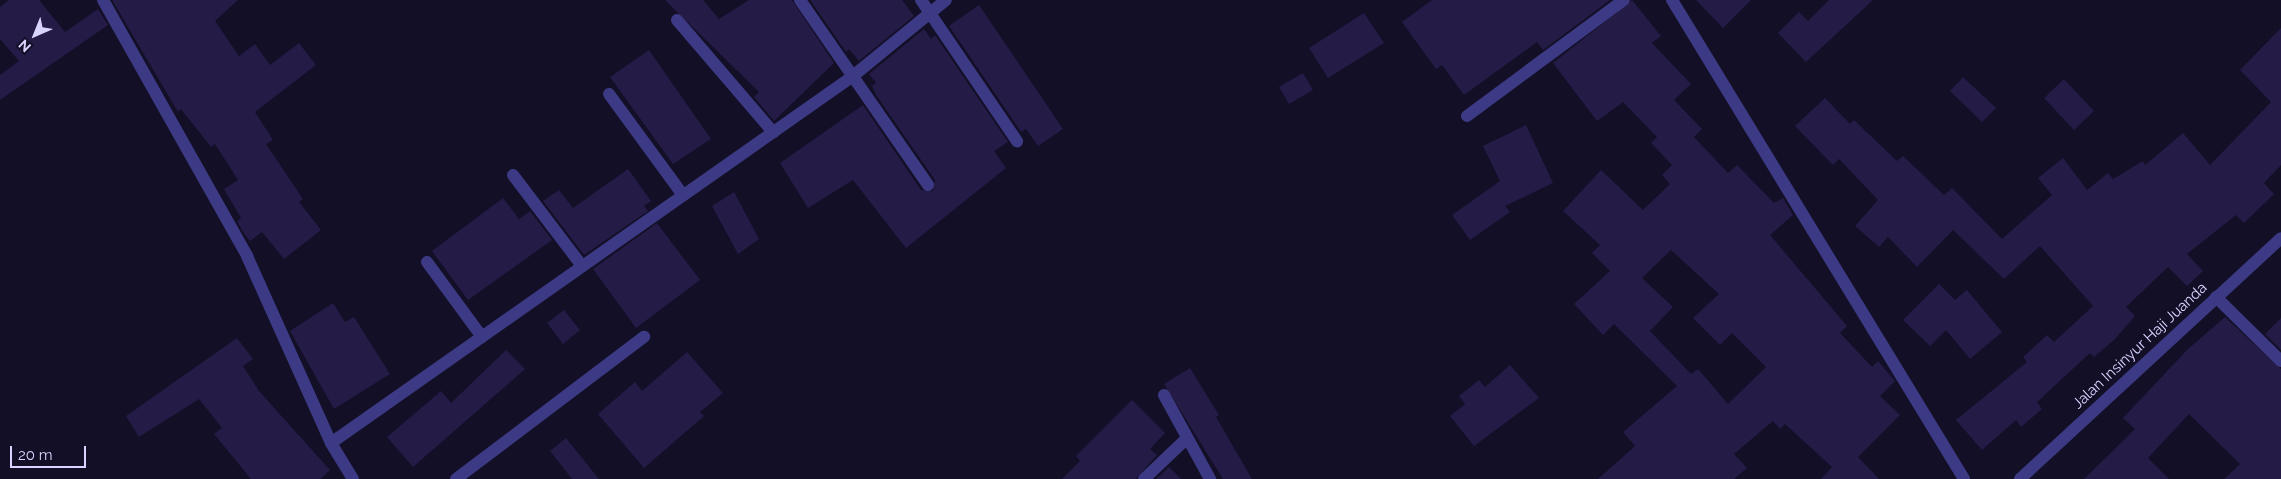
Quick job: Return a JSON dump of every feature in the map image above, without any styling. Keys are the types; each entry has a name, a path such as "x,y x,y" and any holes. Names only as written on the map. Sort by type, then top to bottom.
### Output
{"street":[{"path":"103,0 247,256 331,444 353,479"},
{"path":"800,0 928,185"},
{"path":"921,0 1018,141"},
{"path":"331,444 852,76 928,12 946,0"},
{"path":"1467,116 1624,0"},
{"path":"1672,0 1964,479"},
{"path":"677,20 773,132"},
{"path":"609,94 683,195"},
{"path":"513,175 582,266"},
{"name":"Jalan Insinyur Haji Juanda","path":"2020,479 2281,238"},
{"path":"427,262 482,337"},
{"path":"2216,297 2281,361"},
{"path":"456,479 644,337"},
{"path":"1164,395 1210,479"},
{"path":"1144,479 1187,438"}],"building":[{"path":"9,0 39,0 65,32 98,9 108,25 0,100 0,75 19,61 0,39 0,7"},
{"path":"112,0 238,0 215,21 239,56 255,44 270,65 299,43 316,65 255,112 273,140 266,144 303,199 299,202 321,230 284,259 262,232 250,241 243,232 237,221 241,218 224,189 238,180 215,144 211,147 181,109 178,112"},
{"path":"665,0 703,0 719,19 749,0 792,0 834,63 774,121 754,97 759,92"},
{"path":"810,0 902,0 914,16 859,61 849,49 846,52"},
{"path":"1432,0 1610,0 1543,50 1537,42 1464,95 1442,65 1436,69 1402,22"},
{"path":"1632,0 1661,36 1652,43 1691,84 1674,100 1702,129 1694,137 1728,173 1737,165 1774,203 1783,198 1793,215 1770,235 1847,326 1840,333 1872,367 1878,361 1895,381 1880,396 1900,415 1858,457 1879,479 1821,479 1832,467 1785,424 1780,429 1773,421 1734,454 1747,468 1734,479 1598,479 1635,446 1623,432 1677,386 1614,324 1603,335 1574,304 1610,271 1592,253 1600,245 1563,211 1601,170 1643,210 1670,184 1662,175 1672,165 1651,143 1657,137 1623,102 1597,121 1553,63","holes":["1671,250 1719,294 1693,318 1720,345 1732,333 1766,367 1728,404 1698,369 1691,374 1650,331 1673,307 1642,278"]},
{"path":"1696,0 1751,0 1723,28"},
{"path":"1829,0 1873,0 1806,62 1778,33 1799,12 1808,21"},
{"path":"979,5 1063,129 1038,146 1026,129 1021,132 949,26"},
{"path":"1364,13 1384,43 1328,78 1309,48"},
{"path":"2281,28 2281,165 2264,183 2274,194 2244,223 2236,215 2187,254 2203,271 2187,286 2168,267 2126,307 2135,316 2114,340 2094,357 2090,353 2037,402 2042,409 2021,427 2016,420 1982,450 1956,420 2027,362 2023,357 2047,335 2054,342 2093,306 2040,246 2004,279 1953,230 1917,267 1888,237 1879,247 1855,226 1878,200 1839,159 1833,165 1795,126 1825,98 1850,124 1854,120 1897,161 1903,156 1944,195 1952,188 2002,239 2052,195 2038,178 2063,158 2087,190 2108,173 2113,179 2143,161 2145,165 2183,133 2210,165 2271,102 2240,70"},
{"path":"924,29 931,39 935,35 1008,142 994,151 1006,168 906,248 853,180 808,208 780,163 863,105 921,190 933,191 935,180 876,95 872,86 876,83 869,74"},
{"path":"649,50 711,139 673,164 610,77"},
{"path":"1303,73 1313,90 1289,104 1279,87"},
{"path":"1963,77 1996,108 1982,122 1950,91"},
{"path":"2064,79 2094,111 2074,130 2044,98"},
{"path":"1526,125 1553,183 1505,206 1510,212 1470,240 1452,215 1500,181 1483,146"},
{"path":"628,169 651,201 644,206 648,211 584,255 543,201 559,190 573,208"},
{"path":"734,192 759,239 738,254 712,206"},
{"path":"503,198 519,219 530,211 552,240 468,300 432,251"},
{"path":"657,223 700,280 636,328 593,269"},
{"path":"1939,284 1955,300 1967,290 2002,332 1970,359 1946,330 1930,346 1903,320"},
{"path":"333,303 345,322 354,317 390,374 334,409 290,331"},
{"path":"564,310 580,330 563,344 547,323"},
{"path":"2225,317 2281,369 2281,479 2224,479 2240,464 2189,414 2148,458 2169,479 2084,479 2135,429 2123,418 2187,350"},
{"path":"2281,318 2281,350 2265,334"},
{"path":"237,338 253,359 243,366 259,391 330,470 320,479 251,479 214,434 222,428 199,399 139,437 126,416"},
{"path":"506,350 525,369 413,467 387,437 441,391 451,403"},
{"path":"687,352 723,393 700,412 704,416 644,468 598,414 635,382 642,391"},
{"path":"1510,365 1539,398 1474,446 1450,416 1465,404 1459,396 1479,380 1485,387"},
{"path":"1190,368 1219,415 1216,417 1252,479 1223,479 1164,384"},
{"path":"1132,400 1165,433 1150,449 1157,455 1136,479 1062,479 1080,461 1076,456"},
{"path":"566,438 599,479 572,479 550,451"},
{"path":"1169,467 1181,479 1156,479"}]}
